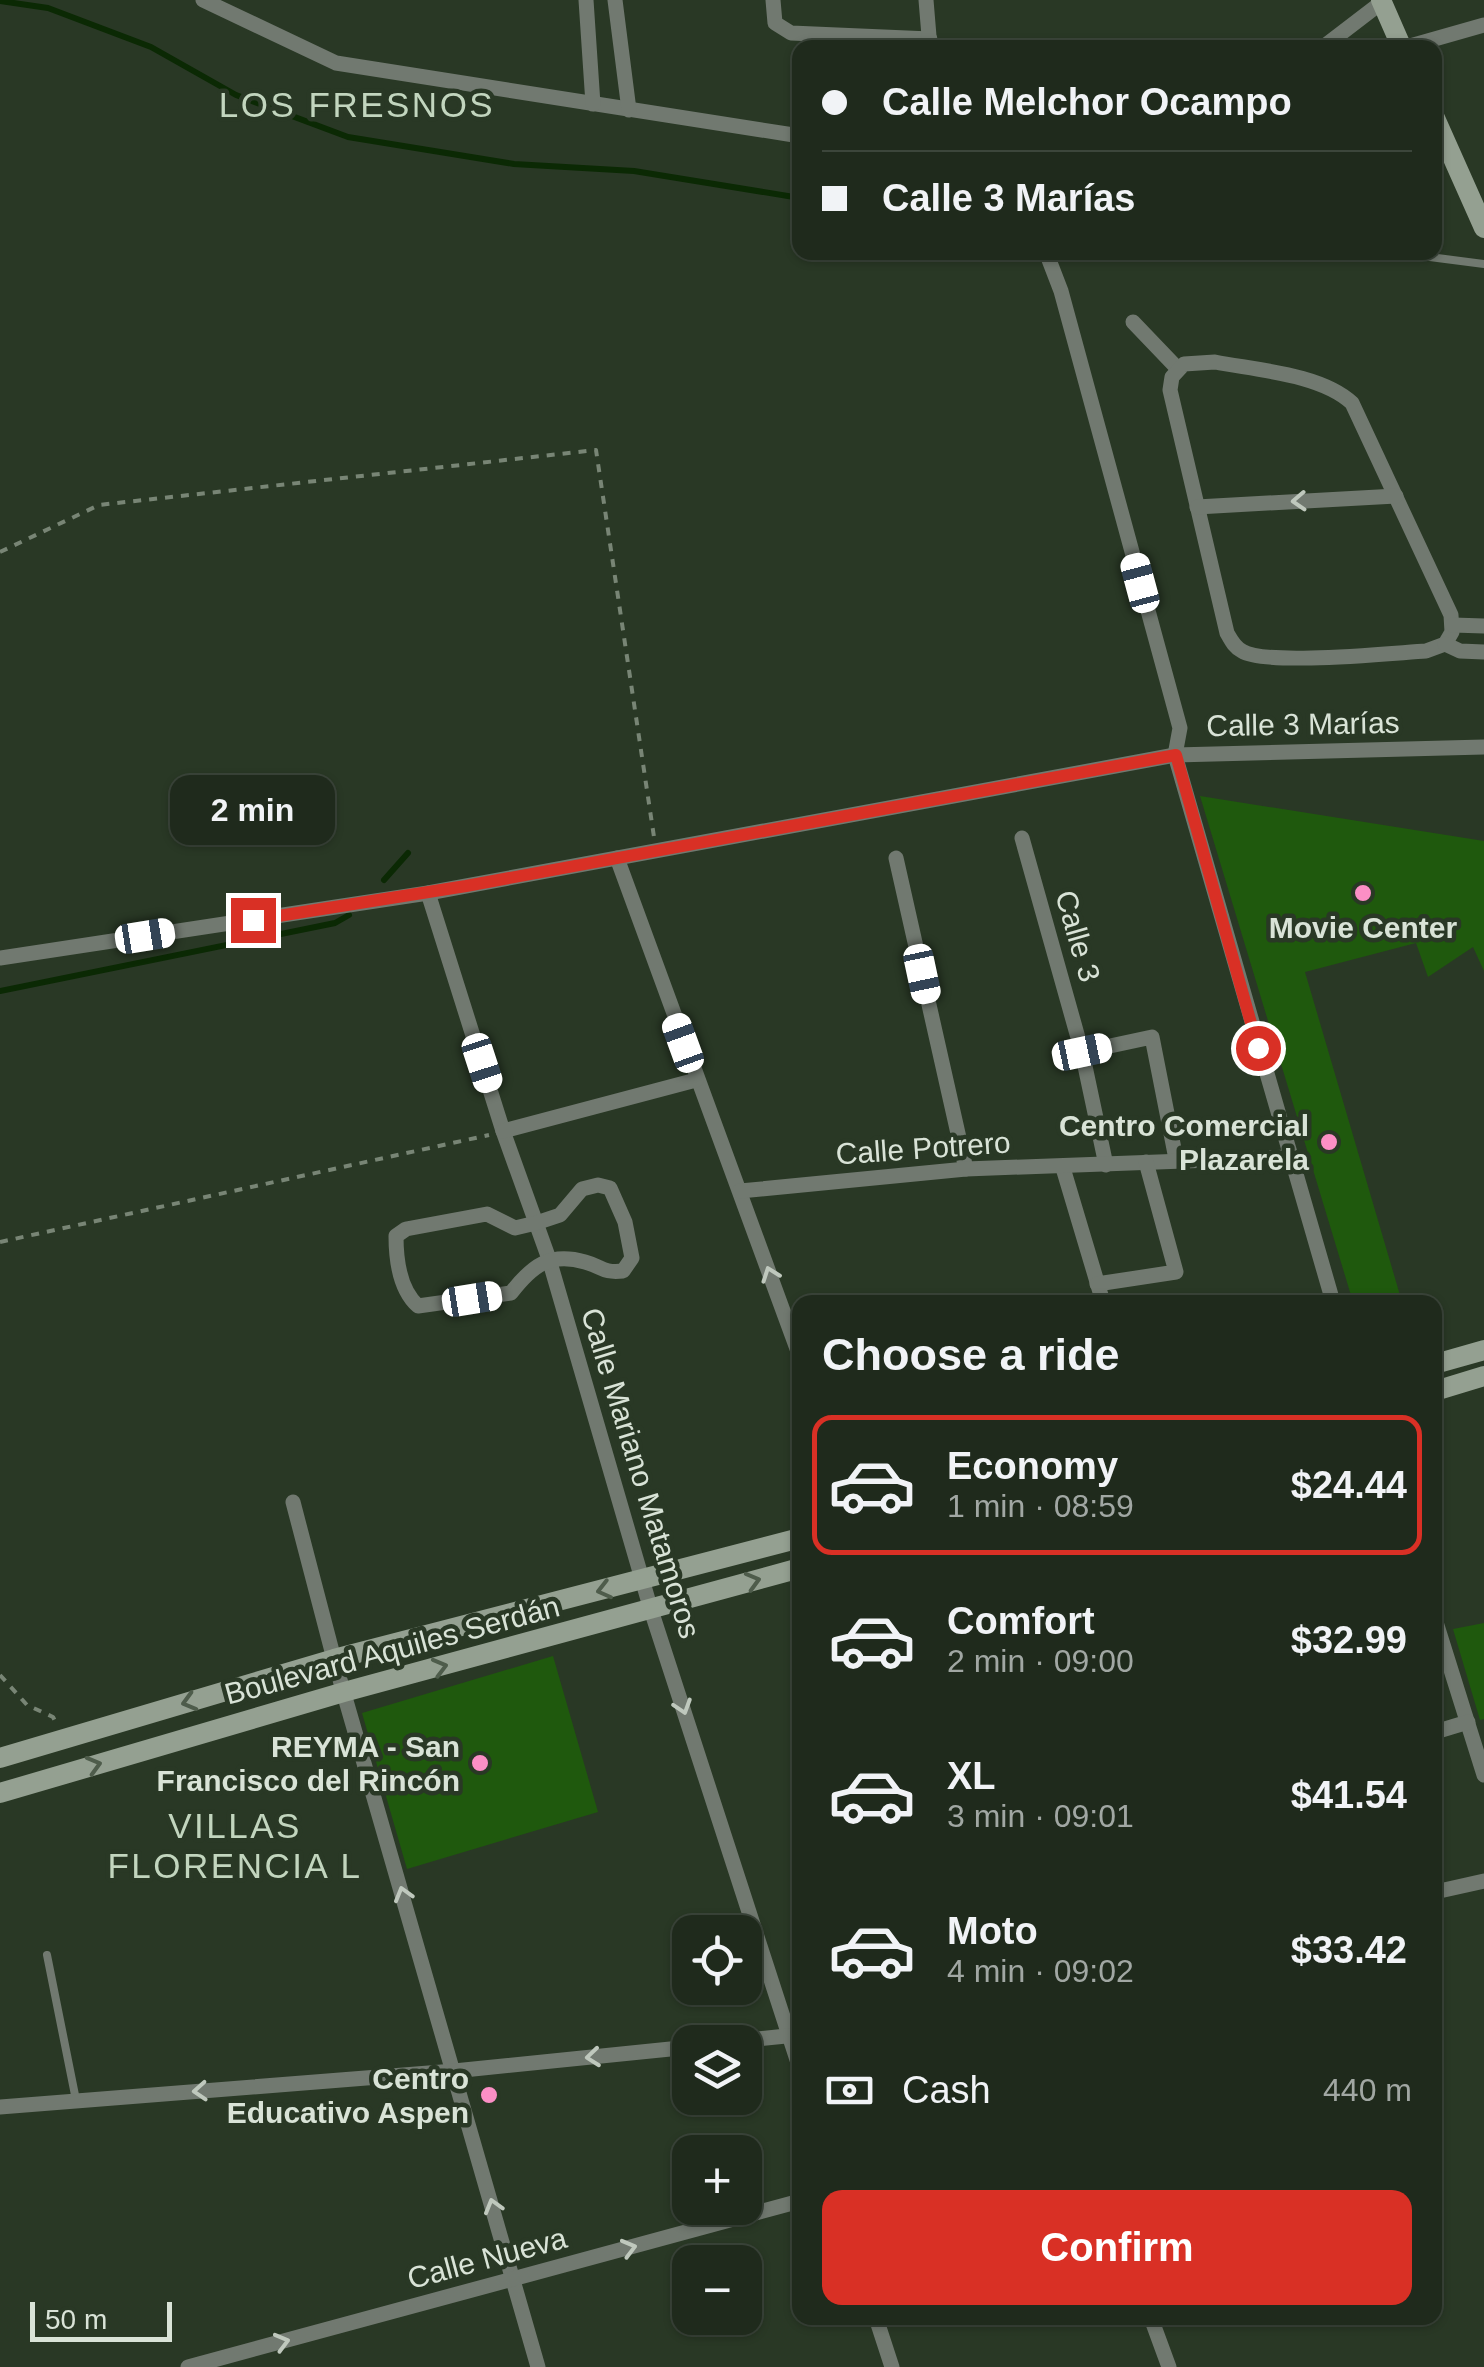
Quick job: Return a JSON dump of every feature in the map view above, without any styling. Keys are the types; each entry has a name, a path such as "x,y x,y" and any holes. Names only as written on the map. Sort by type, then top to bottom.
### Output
{"street":[{"path":"202,0 336,63 792,135"},
{"path":"586,0 593,104"},
{"path":"615,0 629,110"},
{"path":"772,0 775,22 791,33 868,40"},
{"path":"926,0 930,40"},
{"path":"1332,40 1381,1 1399,40"},
{"path":"1431,40 1484,25"},
{"path":"1442,134 1484,228"},
{"path":"1049,260 1062,291 1180,728 1176,755 1332,1295"},
{"path":"1134,322 1178,368"},
{"path":"1215,362 1316,382 1342,393 1358,411 1396,496 1453,625 1445,644 1426,652 1270,657 1242,652 1227,632 1170,390 1172,378 1184,364 1215,362"},
{"path":"1197,506 1396,496"},
{"path":"1453,625 1484,626"},
{"path":"1445,644 1460,651 1484,652"},
{"name":"Calle 3 Marías","path":"0,958 428,893 1176,755 1484,748"},
{"name":"Calle 3","path":"1022,838 1082,1052 1106,1165"},
{"path":"617,858 792,1335"},
{"path":"896,858 966,1169"},
{"name":"Calle Mariano Matamoros","path":"428,893 503,1132 548,1259 651,1610 792,2026"},
{"path":"1082,1052 1152,1036 1176,1160"},
{"path":"503,1132 696,1080"},
{"name":"Calle Potrero","path":"740,1191 966,1169 1290,1157"},
{"path":"1097,1284 1176,1272 1146,1162"},
{"path":"1063,1168 1100,1295"},
{"path":"598,1184 610,1188 625,1222 632,1258 623,1271 607,1273 585,1262 548,1259 530,1269 510,1293 418,1306 408,1296 396,1254 396,1236 406,1229 488,1214 516,1228 536,1223 560,1215 582,1189 598,1184"},
{"path":"1442,1362 1484,1350"},
{"path":"1442,1389 1484,1376"},
{"path":"293,1502 334,1659 538,2367"},
{"name":"Boulevard Aquiles Serdán","path":"0,1758 334,1659 792,1540"},
{"name":"Boulevard Aquiles Serdán","path":"0,1793 344,1692 792,1570"},
{"path":"1442,1641 1484,1775"},
{"path":"1442,1730 1468,1722"},
{"path":"1442,1890 1484,1880"},
{"path":"762,2039 792,2035"},
{"path":"0,2106 454,2072 672,2049"},
{"name":"Calle Nueva","path":"188,2367 229,2362 792,2203"},
{"path":"878,2325 892,2367"},
{"path":"1153,2325 1169,2367"}],"lane":[{"path":"1442,259 1484,264"},
{"path":"47,1956 76,2100"}],"path":[{"path":"0,552 100,504 596,450 656,852"},
{"path":"0,1242 503,1132"},
{"path":"0,1675 27,1706 52,1717 66,1738"}],"building":[{"name":"Centro Comercial Plazarela","path":"1200,796 1484,841 1484,971 1473,947 1428,977 1416,943 1305,972 1400,1295 1351,1295"},
{"path":"1484,1623 1484,1719 1480,1720 1453,1629"},
{"name":"REYMA - San Francisco del Rincón","path":"553,1656 598,1812 407,1869 362,1713"}],"waterway":[{"path":"0,1 48,8 151,47 236,95 348,137 514,164 634,171 792,197"},
{"path":"384,880 408,853"},
{"path":"0,991 335,923 349,915"}],"place":[{"name":"Movie Center","path":"1363,893"},
{"name":"Centro Comercial Plazarela","path":"1329,1142"},
{"name":"REYMA - San Francisco del Rincón","path":"480,1763"},
{"name":"Centro Educativo Aspen","path":"489,2095"}],"district":[{"name":"LOS FRESNOS","path":"357,104"},
{"name":"VILLAS FLORENCIA L","path":"235,1845"}],"route":[{"path":"253,920 466,886 1176,755 1258,1048"}]}
